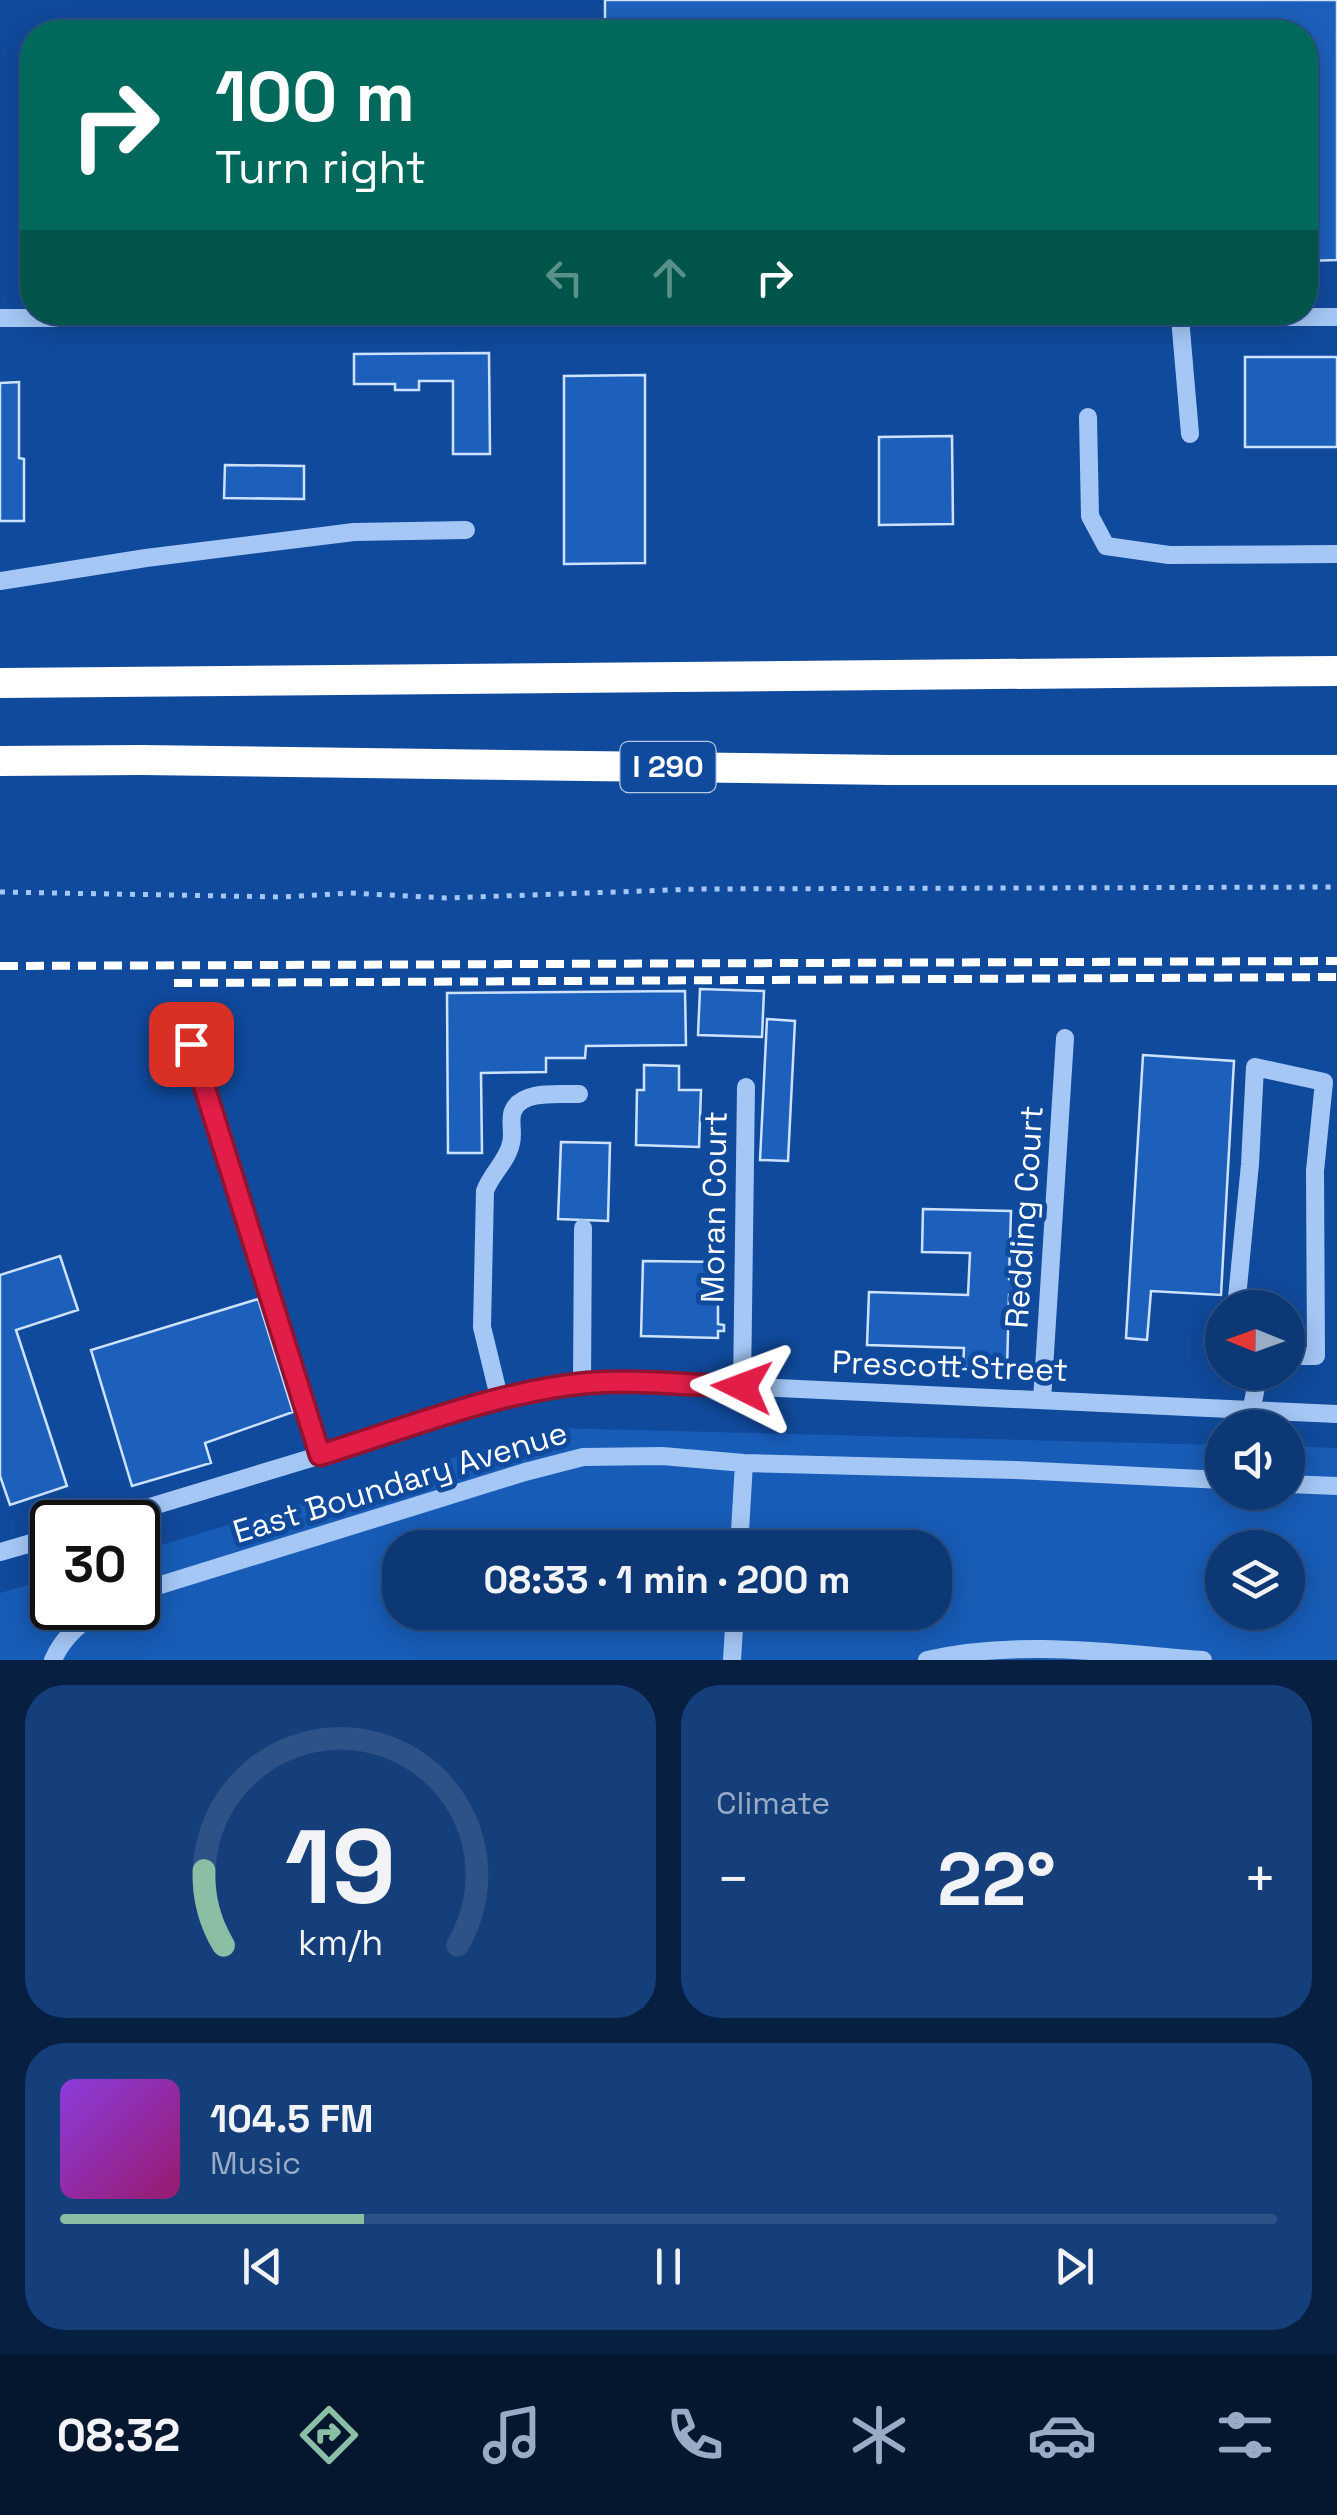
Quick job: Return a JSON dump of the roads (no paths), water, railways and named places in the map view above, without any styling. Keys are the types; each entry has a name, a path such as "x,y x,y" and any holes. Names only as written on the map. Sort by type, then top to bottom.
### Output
{"highway":[{"path":"0,684 1337,672"},
{"name":"I 290","path":"0,762 1337,770"}],"street":[{"path":"1181,325 1190,434"},
{"path":"1088,417 1090,516 1106,546 1169,555 1337,554"},
{"path":"0,581 354,532 466,530"},
{"name":"Redding Court","path":"1042,1400 1065,1038"},
{"path":"191,1044 320,1455"},
{"path":"1238,1290 1250,1164 1254,1067 1324,1082 1315,1171 1316,1356 1305,1356"},
{"name":"Moran Court","path":"742,1387 746,1087"},
{"path":"500,1401 482,1327 485,1191 512,1144 513,1111 521,1101 532,1096 579,1094"},
{"path":"582,1384 583,1228"},
{"name":"Prescott Street","path":"160,1504 500,1401 582,1384 630,1382 1217,1410"},
{"name":"Prescott Street","path":"1305,1413 1337,1414"},
{"name":"East Boundary Avenue","path":"160,1585 583,1457 662,1456 744,1463 1205,1479"},
{"path":"740,1530 744,1463"},
{"path":"1305,1485 1337,1486"},
{"path":"0,1552 30,1543"},
{"path":"53,1660 58,1647 74,1630"},
{"path":"732,1660 734,1630"},
{"path":"927,1660 960,1652 1024,1649 1203,1660"}],"railway":[{"path":"0,966 1337,961"},
{"path":"174,983 1337,977"}]}
